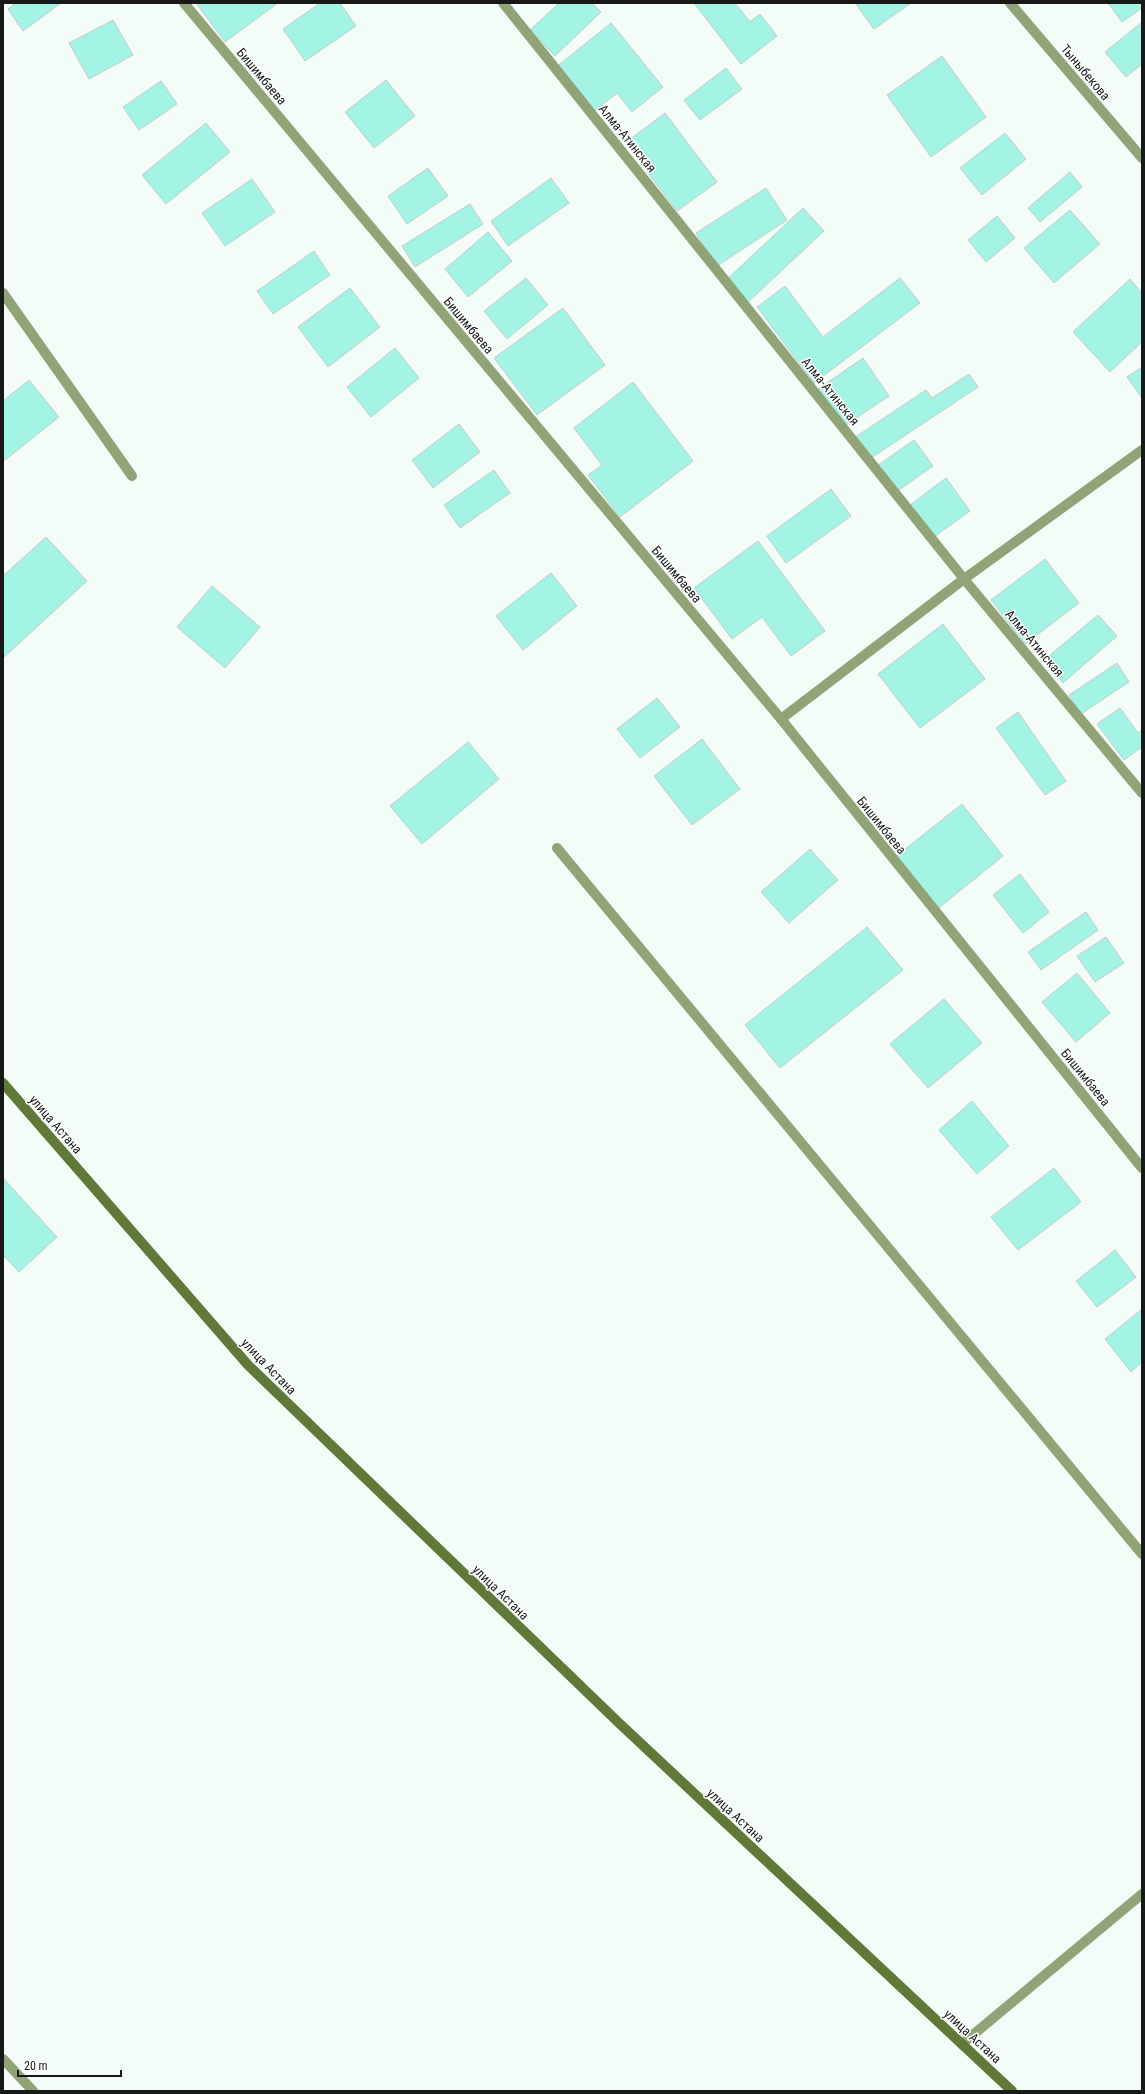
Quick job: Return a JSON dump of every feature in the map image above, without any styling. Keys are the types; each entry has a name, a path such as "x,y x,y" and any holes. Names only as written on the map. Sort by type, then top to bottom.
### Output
{"main road":[{"name":"улица Астана","path":"3,1083 248,1365 619,1723 1012,2091"}],"street":[{"name":"Бишимбаева","path":"184,3 781,719 1142,1168"},
{"name":"Алма-Атинская","path":"503,3 964,579 1142,793"},
{"name":"Тыныбекова","path":"1010,3 1142,158"},
{"path":"3,293 132,476"},
{"path":"781,719 964,579 1142,450"},
{"path":"556,848 1142,1554"},
{"path":"962,2044 1142,1894"},
{"path":"3,2058 33,2091"}],"building":[{"path":"16,3 61,3 23,31 8,9"},
{"path":"196,3 278,3 225,42"},
{"path":"320,3 340,3 356,26 305,61 283,29"},
{"path":"559,3 592,3 601,12 555,56 530,30"},
{"path":"694,3 735,3 750,22 760,14 777,36 741,64"},
{"path":"855,3 911,3 874,29"},
{"path":"1108,3 1141,3 1142,8 1122,22"},
{"path":"113,20 133,55 89,79 69,43"},
{"path":"1142,22 1142,64 1126,77 1105,52"},
{"path":"611,23 663,87 632,112 617,93 592,113 555,68"},
{"path":"942,56 986,117 931,157 887,95"},
{"path":"726,68 742,89 700,120 684,100"},
{"path":"386,80 415,116 374,148 345,112"},
{"path":"161,81 177,104 139,130 123,107"},
{"path":"665,113 717,182 677,211 625,143"},
{"path":"206,123 230,152 166,204 142,175"},
{"path":"1005,133 1026,159 982,195 960,168"},
{"path":"428,168 448,196 407,224 388,196"},
{"path":"1070,172 1082,187 1040,222 1028,208"},
{"path":"551,178 569,203 508,246 491,221"},
{"path":"252,179 275,212 225,246 202,213"},
{"path":"766,188 787,220 717,266 696,233"},
{"path":"470,204 483,224 415,267 402,246"},
{"path":"803,208 824,231 745,305 723,283"},
{"path":"1070,210 1100,244 1054,283 1024,248"},
{"path":"997,216 1015,238 986,262 968,240"},
{"path":"488,232 512,261 468,297 445,269"},
{"path":"314,251 330,275 273,314 257,291"},
{"path":"526,278 548,305 507,339 484,311"},
{"path":"900,278 920,303 814,383 757,307 785,286 823,337"},
{"path":"1130,279 1142,293 1142,342 1110,372 1073,332"},
{"path":"350,288 380,327 328,367 298,327"},
{"path":"563,308 605,365 537,415 494,358"},
{"path":"395,348 419,378 371,417 347,387"},
{"path":"863,358 889,396 840,429 814,392"},
{"path":"1142,367 1142,398 1127,377"},
{"path":"969,374 978,387 868,460 854,438 926,390 932,398"},
{"path":"29,380 59,417 5,460 3,457 3,401"},
{"path":"633,382 693,461 620,517 588,475 602,465 574,428"},
{"path":"459,424 480,452 433,488 412,460"},
{"path":"914,440 933,466 896,492 877,466"},
{"path":"494,470 510,493 460,528 444,505"},
{"path":"946,478 970,511 934,537 910,505"},
{"path":"831,489 851,516 786,563 767,536"},
{"path":"46,537 87,581 3,658 3,576"},
{"path":"758,541 825,631 791,656 762,617 732,639 694,588"},
{"path":"1045,559 1079,603 1025,644 991,600"},
{"path":"551,573 577,606 523,650 496,616"},
{"path":"212,586 260,627 225,668 177,627"},
{"path":"1098,615 1117,636 1063,683 1044,660"},
{"path":"943,624 985,679 920,728 878,674"},
{"path":"1117,663 1129,682 1081,714 1069,695"},
{"path":"657,698 680,727 640,758 617,729"},
{"path":"1120,708 1138,733 1142,730 1142,747 1124,760 1097,724"},
{"path":"1018,712 1066,781 1045,795 996,728"},
{"path":"702,739 740,789 692,825 654,776"},
{"path":"468,742 499,779 422,844 390,806"},
{"path":"962,804 1003,856 936,910 894,858"},
{"path":"810,849 838,880 789,923 761,892"},
{"path":"1020,874 1049,912 1023,933 993,895"},
{"path":"1086,912 1098,930 1041,970 1028,952"},
{"path":"867,927 903,970 780,1068 745,1025"},
{"path":"1106,937 1124,963 1095,982 1077,956"},
{"path":"1077,973 1110,1013 1076,1042 1042,1002"},
{"path":"944,999 982,1043 928,1088 890,1044"},
{"path":"972,1101 1009,1146 977,1174 939,1130"},
{"path":"1054,1168 1081,1202 1018,1250 991,1217"},
{"path":"3,1178 57,1237 19,1272 3,1255"},
{"path":"1115,1250 1136,1277 1097,1307 1076,1281"},
{"path":"1142,1309 1142,1362 1131,1372 1105,1339"}]}
